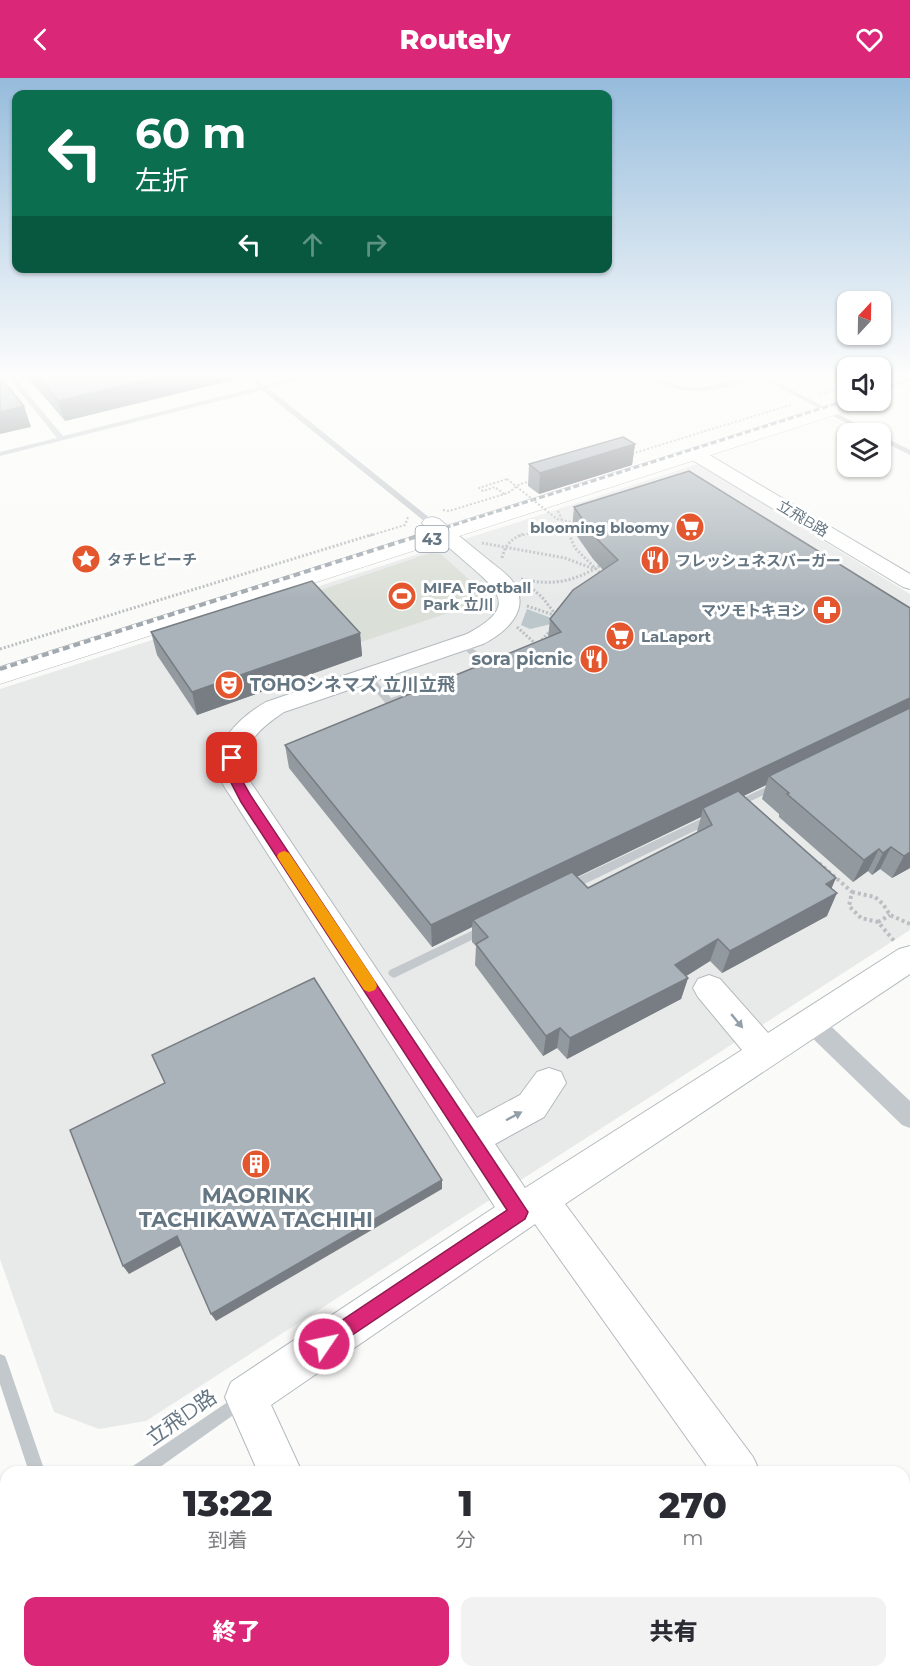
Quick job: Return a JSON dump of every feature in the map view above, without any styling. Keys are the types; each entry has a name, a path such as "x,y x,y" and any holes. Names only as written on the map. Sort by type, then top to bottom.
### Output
{"main road":[{"name":"43","path":"0,659 667,452"},
{"name":"43","path":"0,676 440,523 701,452"}],"street":[{"name":"立飛B路","path":"695,454 910,583"},
{"path":"440,523 504,584 510,594 510,605 503,621 470,649 366,675 275,707 258,717 242,732 236,744 232,773 246,799 471,1139 529,1206 733,1466"},
{"path":"277,1466 246,1397 529,1206 812,1023 900,948"},
{"path":"709,988 765,1053"},
{"path":"812,1023 910,1117"},
{"path":"471,1139 532,1106 549,1083"}],"lane":[{"path":"347,452 440,523"},
{"path":"466,673 488,665 470,649"},
{"path":"366,675 389,702 422,690"},
{"path":"557,893 788,780"},
{"path":"394,973 496,923"},
{"path":"0,1361 35,1466"},
{"name":"立飛D路","path":"148,1466 246,1397"}],"path":[{"path":"620,455 639,452"},
{"path":"440,523 449,511 504,494 520,484 539,478"},
{"path":"504,494 495,487 483,491 479,488 507,479 557,519 579,523"},
{"path":"541,513 566,504"},
{"path":"0,649 405,525 408,516 400,510"},
{"path":"504,562 501,556 506,546 516,538 531,532 579,531"},
{"path":"477,541 476,543 506,546 565,558 595,569"},
{"path":"512,582 522,579 546,584 572,582 602,565"},
{"path":"587,581 588,573"},
{"path":"514,574 542,597 559,622"},
{"path":"524,605 556,616"},
{"path":"470,649 496,648 508,639 517,627 520,616"},
{"path":"517,627 537,645"},
{"path":"817,861 852,892 872,893 885,904 890,915 910,924"},
{"path":"852,892 849,906 861,918 878,922 900,948"},
{"path":"878,922 890,915"}],"shaded area":[{"path":"698,464 910,594 910,930 146,1421 99,1429 54,1412 0,1259 0,689"},
{"name":"MIFA Football Park 立川","path":"430,553 441,554 490,599 361,642 315,592"},
{"path":"527,609 554,619 551,624 530,629 521,625"}],"building":[{"path":"572,452 610,452 540,473 529,464"},
{"path":"689,471 910,608 910,698 431,925 285,745 561,632 550,619 573,590 618,560 595,537 574,507"},
{"name":"TOHOシネマズ 立川立飛","path":"312,581 360,633 192,692 151,632"},
{"path":"910,708 910,852 904,856 891,847 883,853 879,849 864,860 769,776"},
{"path":"738,791 836,878 826,884 837,893 730,951 718,939 675,965 688,978 570,1038 560,1028 546,1036 476,944 488,937 473,920 572,872 588,888 712,825 703,808"},
{"name":"MAORINK TACHIKAWA TACHIHI","path":"314,978 442,1180 211,1314 177,1236 123,1266 70,1130 165,1083 152,1055"}],"railway":[{"path":"419,536 685,452"},
{"path":"0,669 424,534"}],"slow traffic":[{"path":"284,856 369,986"}],"place":[{"name":"blooming bloomy","path":"690,527"},
{"name":"タチヒビーチ","path":"86,559"},
{"name":"フレッシュネスバーガー","path":"655,560"},
{"name":"MIFA Football Park 立川","path":"402,596"},
{"name":"マツモトキヨシ","path":"827,610"},
{"name":"LaLaport","path":"620,636"},
{"name":"sora picnic","path":"594,659"},
{"name":"TOHOシネマズ 立川立飛","path":"229,685"},
{"name":"MAORINK TACHIKAWA TACHIHI","path":"256,1164"}],"route":[{"path":"232,758 232,773 246,799 519,1212 324,1344"}]}
